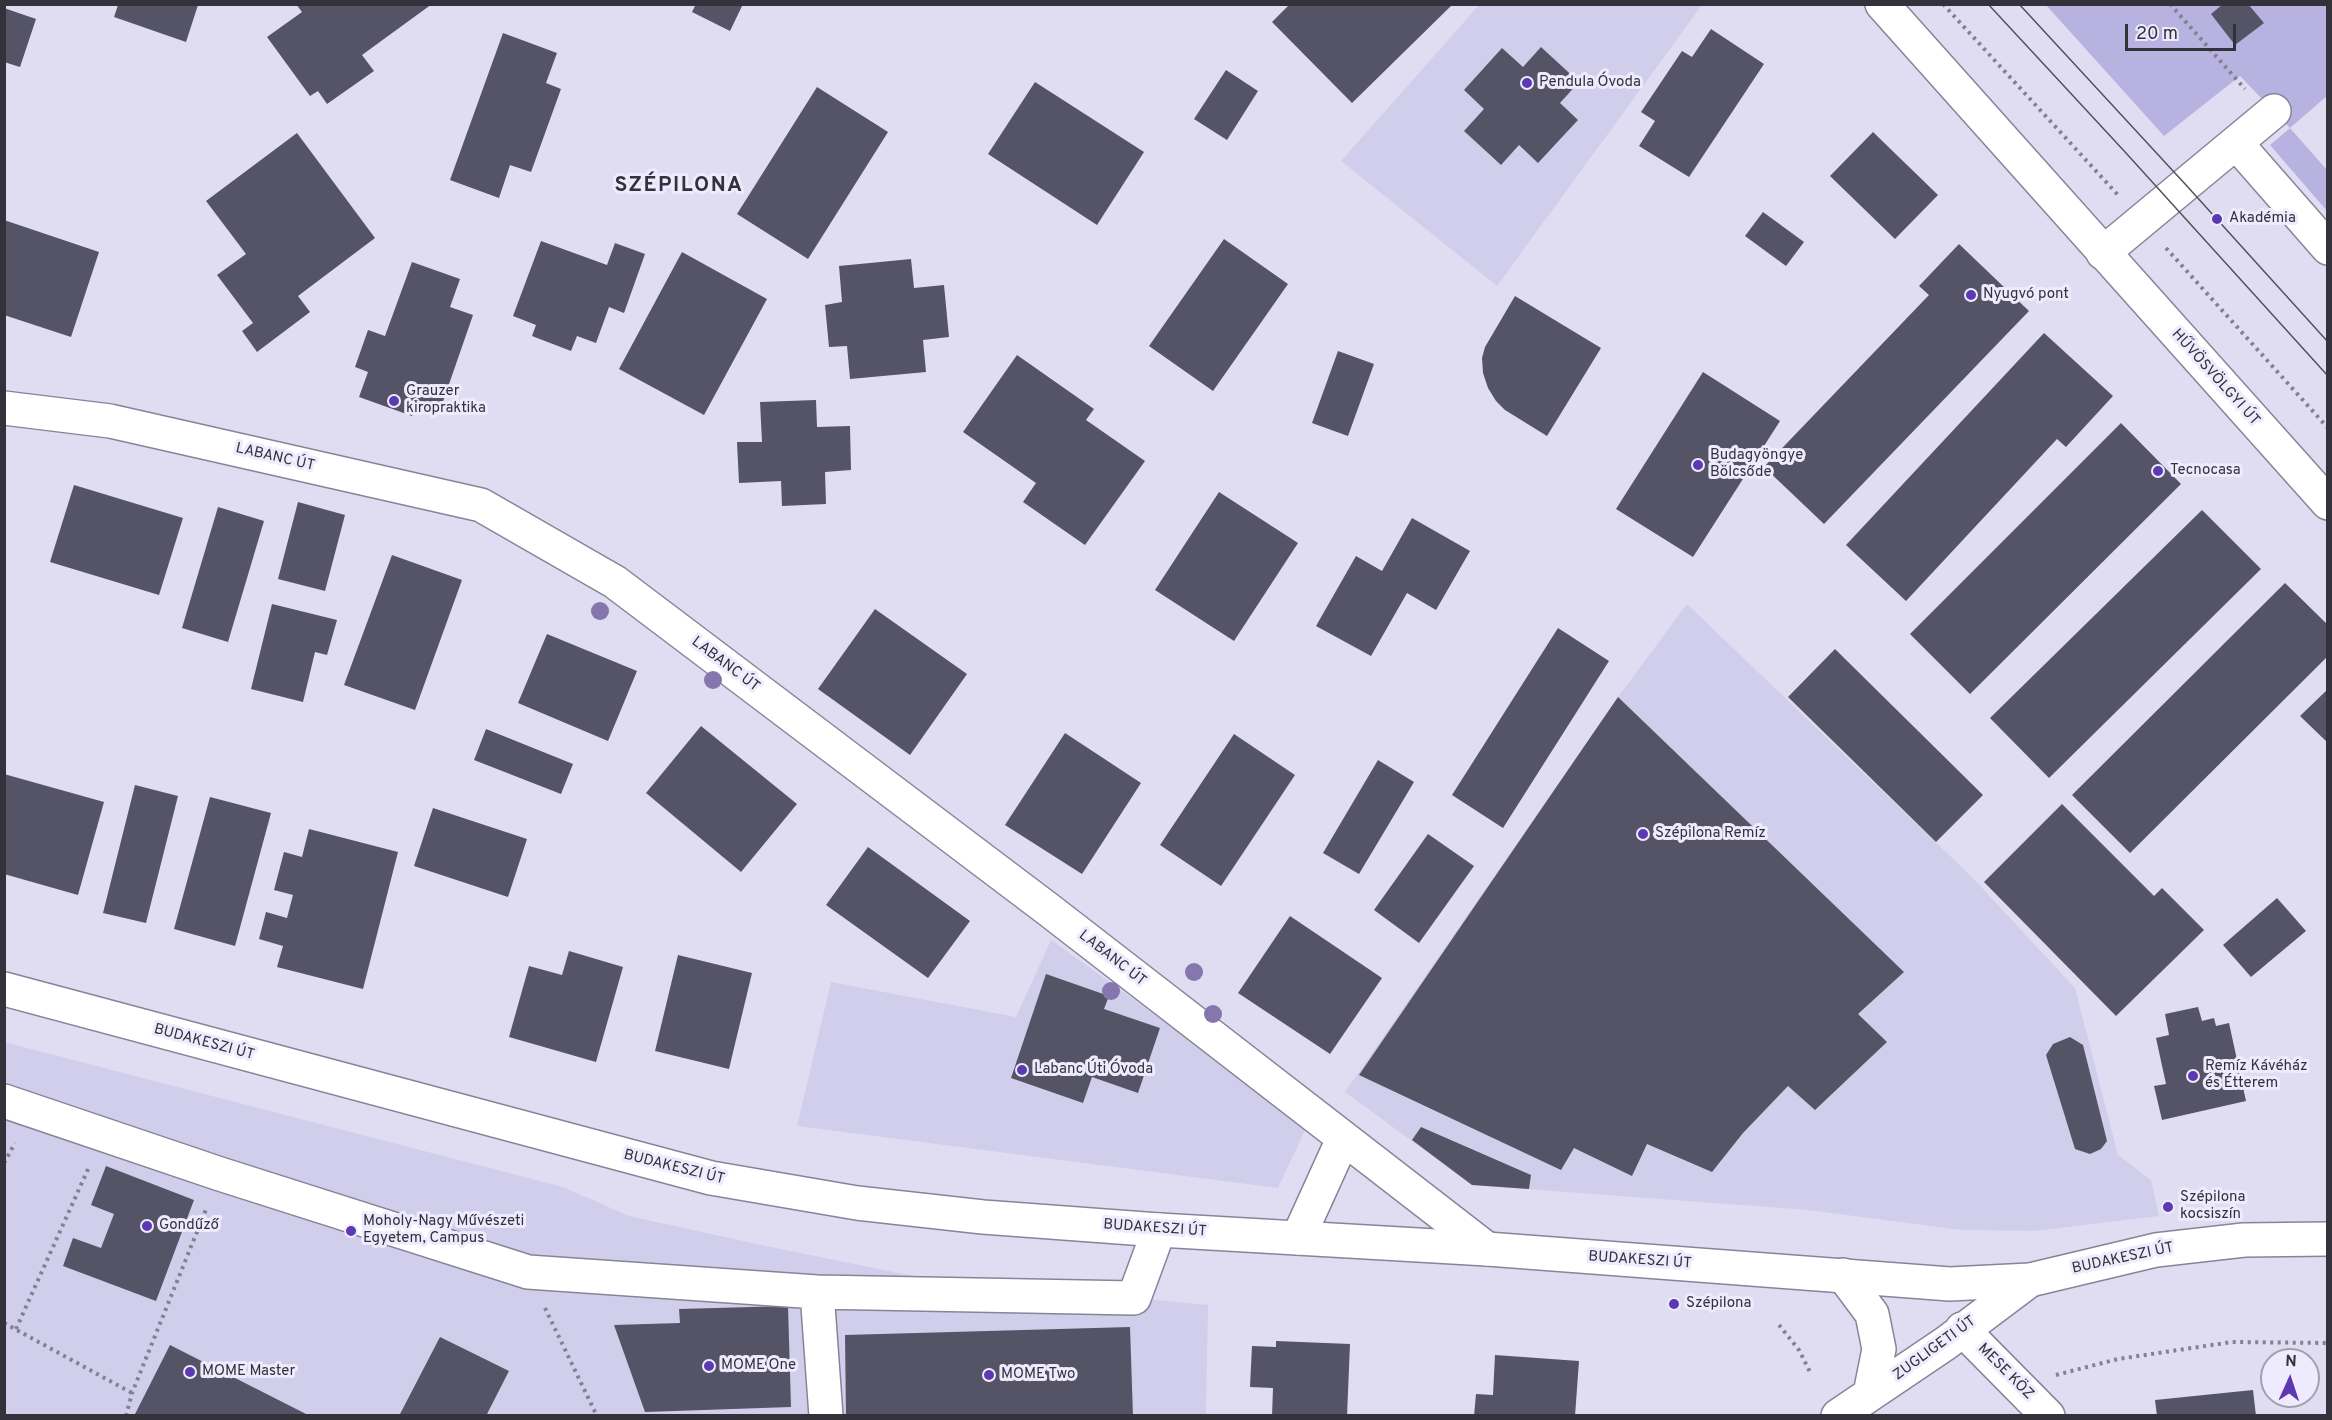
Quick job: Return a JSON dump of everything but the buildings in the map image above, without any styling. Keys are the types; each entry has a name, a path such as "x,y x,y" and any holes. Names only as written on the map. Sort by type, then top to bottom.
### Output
{"main road":[{"name":"HŰVÖSVÖLGYI ÚT","path":"1882,4 2328,503"},
{"path":"2103,252 2272,113"},
{"path":"2237,144 2328,248"},
{"name":"LABANC ÚT","path":"4,408 110,421 481,505 615,582 1049,910 1486,1249"},
{"name":"BUDAKESZI ÚT","path":"4,990 711,1178 868,1205 983,1217 1159,1230 1486,1249 1950,1284 2030,1280 2156,1250 2244,1240 2328,1239"},
{"path":"4,1101 220,1174 528,1272 817,1292 1134,1298 1159,1230"},
{"path":"1298,1238 1343,1140"},
{"path":"1843,1275 1872,1314 1879,1349 1870,1394"},
{"name":"ZUGLIGETI ÚT","path":"1838,1416 1946,1343 2030,1280"},
{"path":"817,1292 826,1416"},
{"name":"MESE KÖZ","path":"1962,1329 2048,1416"}],"path":[{"path":"2169,4 2272,113"},
{"path":"126,1416 132,1393 220,1174"},
{"path":"16,1329 74,1201"},
{"path":"528,1272 597,1416"},
{"path":"4,1323 132,1393"},
{"path":"1779,1326 1799,1350 1810,1372"},
{"path":"2017,1383 2118,1359 2232,1342 2328,1343"}],"shaded area":[{"name":"Pendula Óvoda","path":"1479,5 1702,5 1497,286 1341,161"},
{"path":"2046,5 2327,5 2327,96 2290,128 2240,76 2164,136"},
{"path":"2290,128 2327,170 2327,211 2270,145"},
{"name":"Szépilona kocsiszín","path":"1687,604 1971,876 2075,988 2118,1155 2151,1180 2159,1216 2035,1231 1961,1230 1808,1210 1472,1185 1345,1092 1618,697"},
{"name":"Labanc Úti Óvoda","path":"1051,940 1308,1124 1278,1188 797,1126 831,982 1016,1017"},
{"name":"Moholy-Nagy Művészeti Egyetem, Campus","path":"4,1042 563,1187 629,1216 766,1246 923,1278 1208,1305 1206,1415 5,1415"}],"tram line":[{"path":"1988,4 2328,376"},
{"path":"2019,4 2328,342"}],"place":[{"name":"Pendula Óvoda","path":"1527,83"},
{"name":"Akadémia","path":"2217,219"},
{"name":"Nyugvó pont","path":"1971,295"},
{"name":"Grauzer kiropraktika","path":"394,401"},
{"name":"Budagyöngye Bölcsőde","path":"1698,465"},
{"name":"Tecnocasa","path":"2158,471"},
{"name":"Szépilona Remíz","path":"1643,834"},
{"name":"Labanc Úti Óvoda","path":"1022,1070"},
{"name":"Remíz Kávéház és Étterem","path":"2193,1076"},
{"name":"Szépilona kocsiszín","path":"2168,1207"},
{"name":"Gondűző","path":"147,1226"},
{"name":"Moholy-Nagy Művészeti Egyetem, Campus","path":"351,1231"},
{"name":"Szépilona","path":"1674,1304"},
{"name":"MOME One","path":"709,1366"},
{"name":"MOME Master","path":"190,1372"},
{"name":"MOME Two","path":"989,1375"}],"district":[{"name":"SZÉPILONA","path":"679,187"}]}
